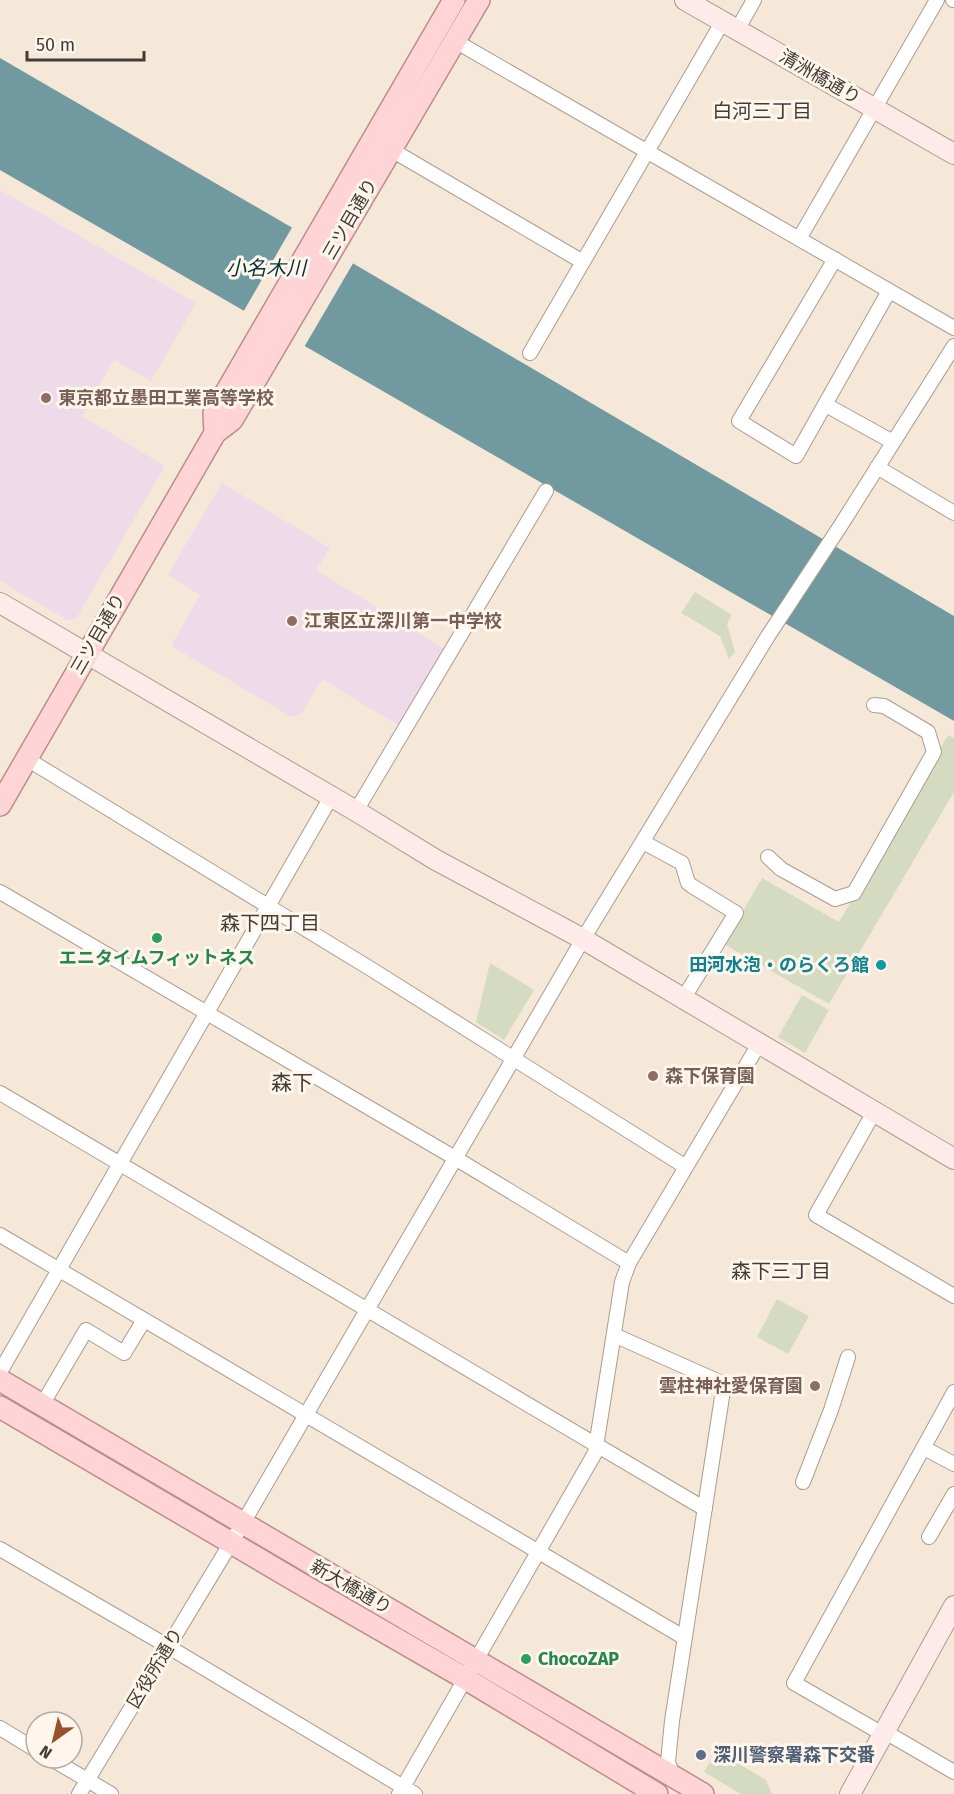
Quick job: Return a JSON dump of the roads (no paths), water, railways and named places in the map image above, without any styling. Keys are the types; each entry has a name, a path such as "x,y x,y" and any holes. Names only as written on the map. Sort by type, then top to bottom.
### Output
{"main road":[{"name":"三ツ目通り","path":"0,805 215,433 232,420 259,356 326,240 453,0"},
{"name":"三ツ目通り","path":"326,240 390,149 479,0"},
{"name":"新大橋通り","path":"0,1380 243,1523 471,1670 657,1794"},
{"name":"新大橋通り","path":"0,1407 231,1543 673,1776 703,1794"}],"street":[{"name":"清洲橋通り","path":"685,0 954,154"},
{"path":"530,353 647,152 730,26 754,0"},
{"path":"799,239 937,0"},
{"path":"455,41 954,328"},
{"path":"390,149 583,261"},
{"path":"835,259 739,421 796,456 890,291"},
{"name":"区役所通り","path":"79,1794 243,1523 583,939 768,636 954,346"},
{"path":"826,405 893,442"},
{"path":"877,467 954,513"},
{"path":"356,811 546,491"},
{"path":"0,603 436,860 583,939 954,1160"},
{"path":"874,705 884,706 928,732 934,752 854,893 835,899 782,869 768,857 785,863 834,891 849,888 927,753 922,737 880,712 874,705"},
{"path":"27,759 268,906 686,1167"},
{"path":"0,1372 331,797"},
{"path":"643,842 682,863 688,883 736,913 683,999"},
{"path":"0,892 455,1158 629,1263"},
{"path":"0,1549 168,1647 406,1792 471,1670 595,1453 622,1282 629,1263 759,1044"},
{"path":"0,1093 705,1509"},
{"path":"874,1112 816,1215 954,1296"},
{"path":"0,1235 685,1638"},
{"path":"42,1405 86,1330 124,1353 144,1320"},
{"path":"615,1335 724,1384 672,1721 668,1762 673,1776"},
{"path":"803,1482 831,1410 848,1357"},
{"path":"954,1392 794,1683 954,1772"},
{"path":"924,1448 954,1464"},
{"path":"929,1537 954,1494"},
{"path":"850,1794 954,1606"},
{"path":"0,1728 24,1743"},
{"path":"70,1770 111,1794"}],"water":[{"name":"小名木川","path":"0,58 954,616 954,721 0,170"}],"place":[{"name":"東京都立墨田工業高等学校","path":"46,398"},
{"name":"江東区立深川第一中学校","path":"292,621"},
{"name":"エニタイムフィットネス","path":"157,938"},
{"name":"田河水泡・のらくろ館","path":"881,965"},
{"name":"森下保育園","path":"653,1076"},
{"name":"雲柱神社愛保育園","path":"815,1386"},
{"name":"ChocoZAP","path":"526,1659"},
{"name":"深川警察署森下交番","path":"701,1755"}],"district":[{"name":"白河三丁目","path":"762,111"},
{"name":"森下四丁目","path":"270,923"},
{"name":"森下","path":"292,1083"},
{"name":"森下三丁目","path":"781,1271"}]}
